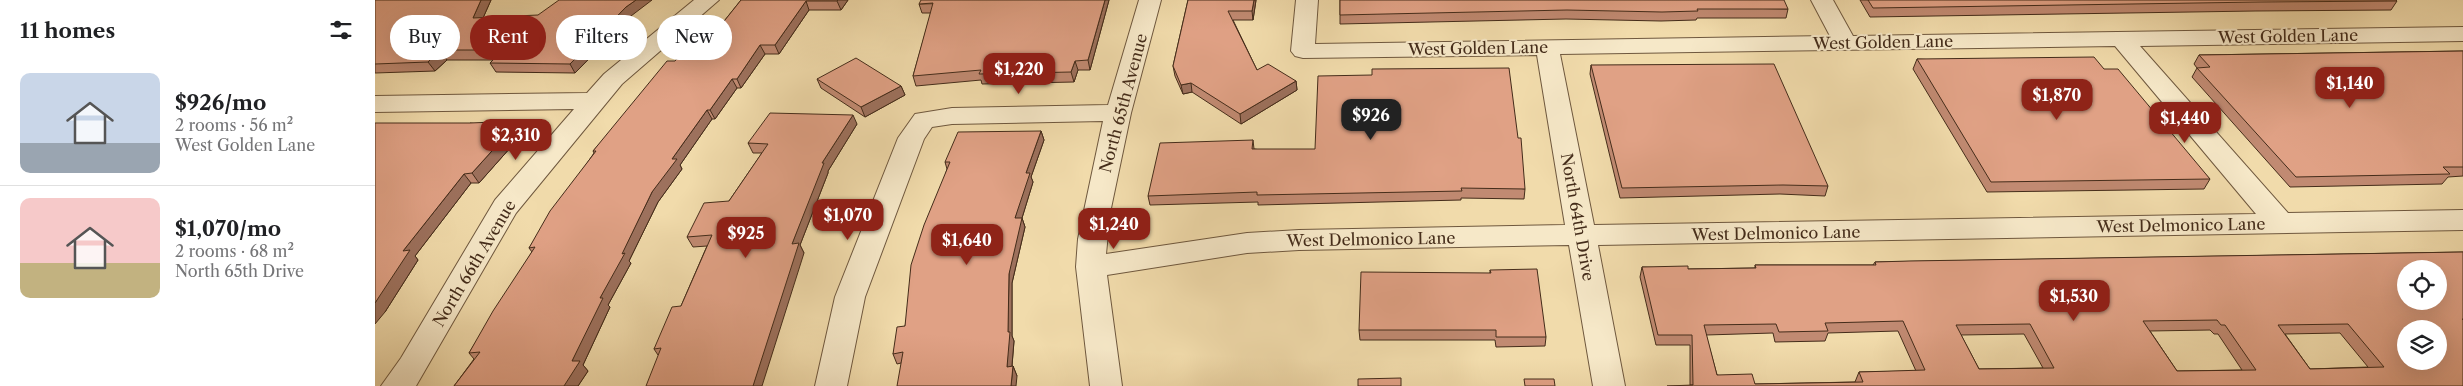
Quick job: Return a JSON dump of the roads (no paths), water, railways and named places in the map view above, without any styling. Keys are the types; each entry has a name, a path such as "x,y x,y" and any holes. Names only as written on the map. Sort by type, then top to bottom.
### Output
{"street":[{"name":"North 66th Avenue","path":"397,386 412,367 505,207 613,79 708,0"},
{"name":"North 65th Avenue","path":"1105,386 1091,267 1096,213 1118,113 1150,0"},
{"name":"West Golden Lane","path":"1307,0 1303,51 2463,34"},
{"path":"1822,0 1845,43"},
{"path":"2121,38 2280,223"},
{"name":"North 64th Drive","path":"1547,47 1609,386"},
{"path":"375,104 593,101"},
{"path":"831,386 850,298 911,138 923,120 952,116 1118,113"},
{"name":"West Delmonico Lane","path":"1091,267 1247,243 1299,240 2463,220"}]}
